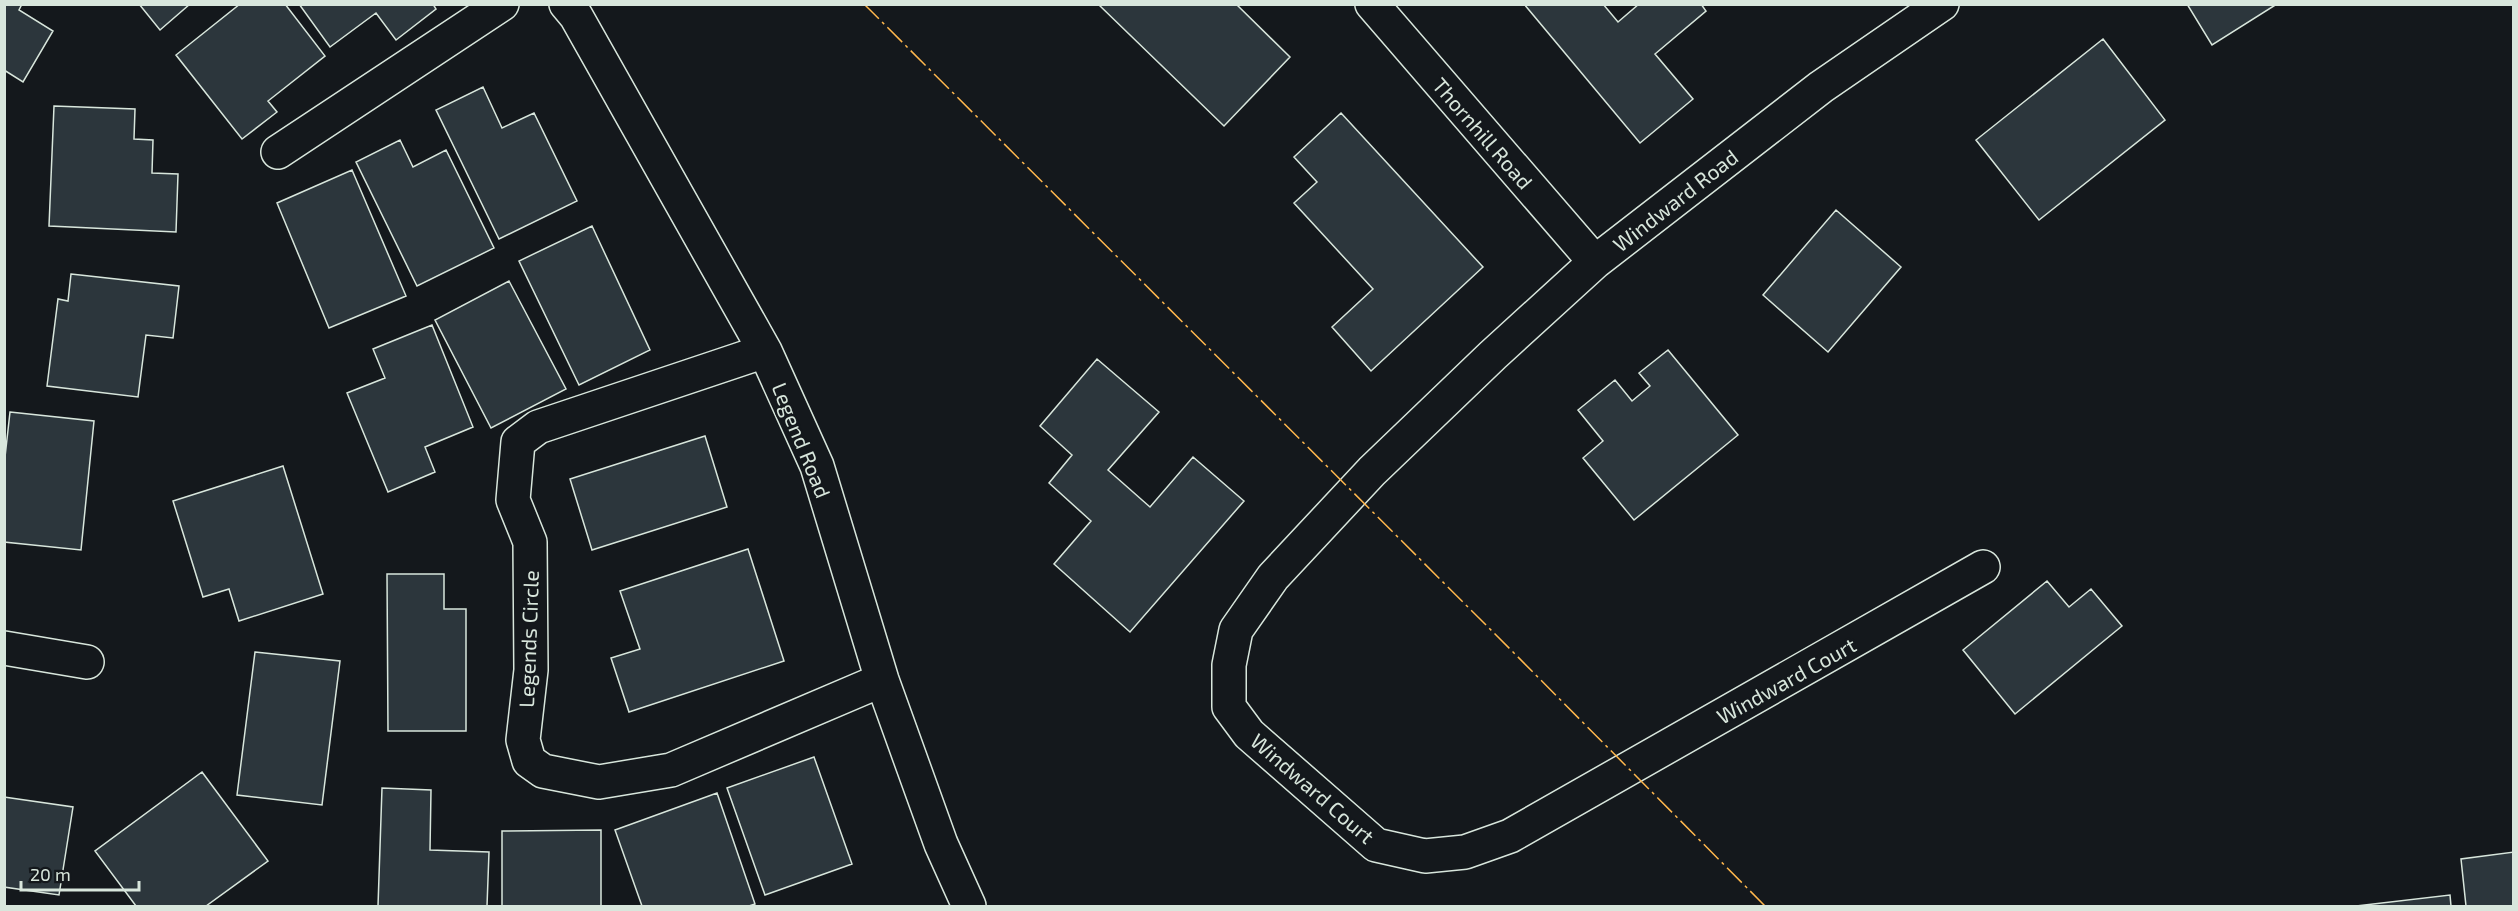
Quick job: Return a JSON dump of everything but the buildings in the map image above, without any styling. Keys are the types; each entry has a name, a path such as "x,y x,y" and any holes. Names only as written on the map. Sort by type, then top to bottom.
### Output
{"street":[{"path":"278,152 502,4"},
{"name":"Legend Road","path":"567,4 576,16 765,351 817,466 882,680 941,844 969,906"},
{"name":"Thornhill Road","path":"1372,4 1595,262"},
{"name":"Windward Road","path":"1426,420 1595,262 1821,87 1942,4"},
{"name":"Legends Circle","path":"765,351 538,427 518,442 513,500 530,542 531,670 522,740 529,761 543,771 599,782 671,770 882,680"},
{"name":"Windward Court","path":"1426,420 1372,471 1273,577 1236,630 1229,665 1229,707 1249,734 1376,845 1425,856 1465,852 1510,836 1983,567"},
{"path":"4,648 87,662"}],"power":[{"path":"864,4 1765,906"}]}
